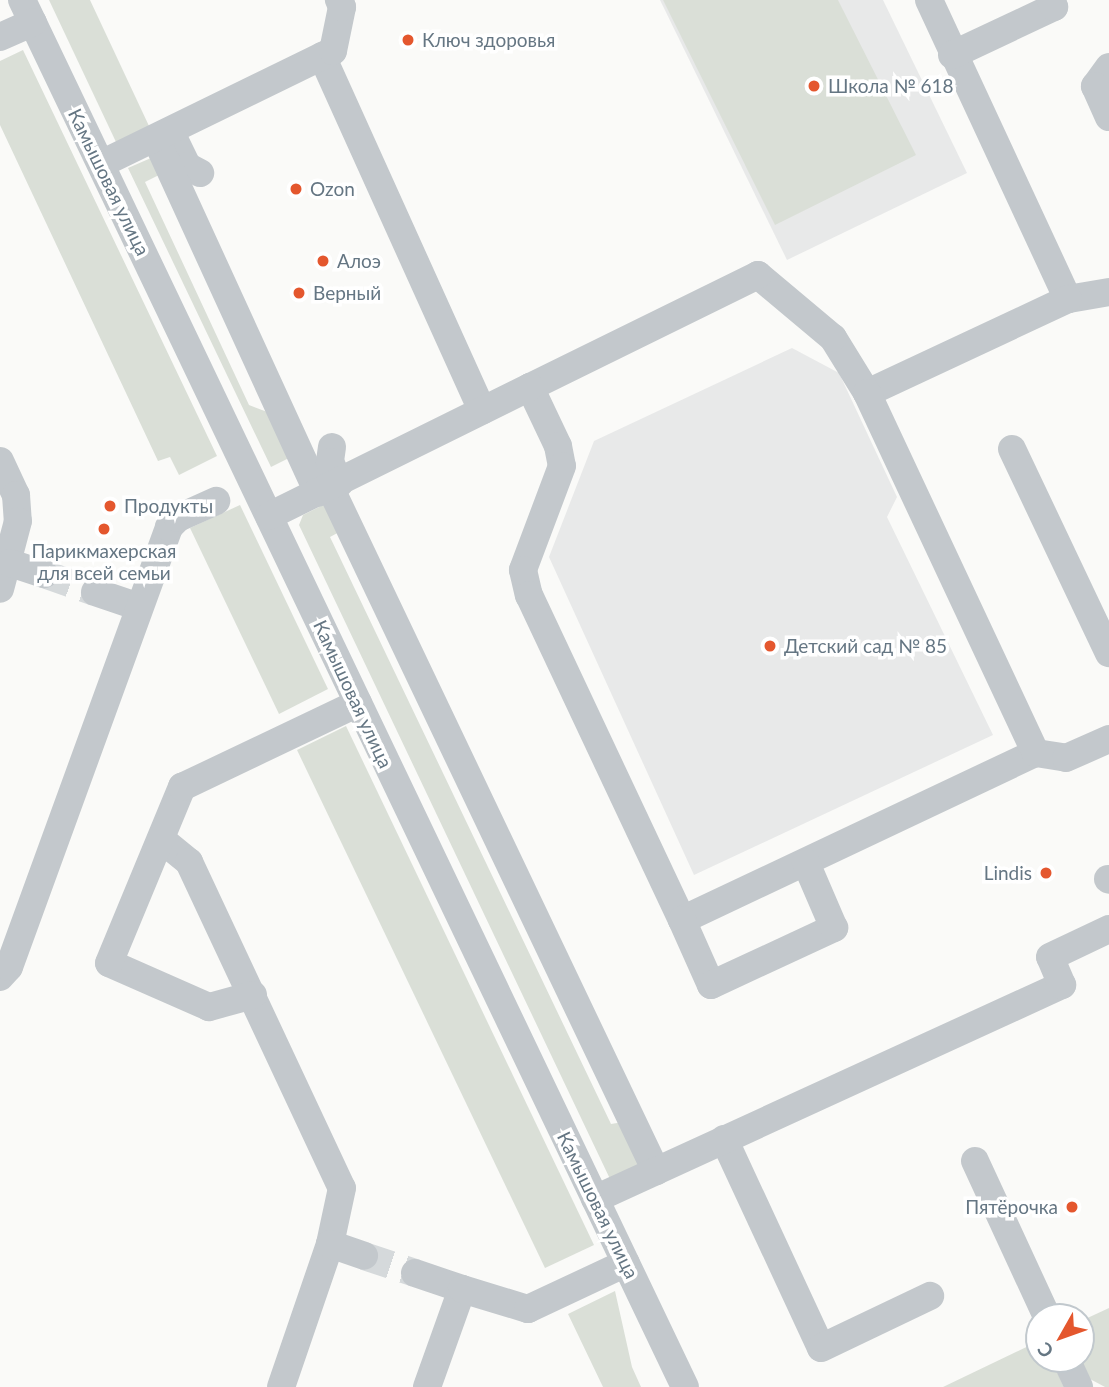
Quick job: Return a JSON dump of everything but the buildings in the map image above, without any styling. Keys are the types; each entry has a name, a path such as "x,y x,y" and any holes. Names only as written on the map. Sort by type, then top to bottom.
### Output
{"street":[{"path":"101,164 333,51 342,7 339,0"},
{"path":"929,0 952,55 1068,299"},
{"path":"952,55 1054,7 1051,0"},
{"path":"0,37 28,11"},
{"name":"Камышовая улица","path":"28,11 685,1387"},
{"path":"322,56 482,411"},
{"path":"1109,67 1095,86 1109,117"},
{"path":"163,135 187,166 200,173"},
{"path":"163,135 656,1171"},
{"path":"269,516 758,275 833,338 867,393 1036,754"},
{"path":"867,393 1068,299 1109,292"},
{"path":"530,387 558,446 562,466 558,488 523,570 529,595 711,985 834,928 806,863"},
{"path":"329,487 332,447"},
{"path":"1012,449 1109,653"},
{"path":"0,461 16,495 18,521 5,576 44,574"},
{"path":"0,977 9,967 169,527 177,518 216,501"},
{"path":"95,592 139,607"},
{"path":"253,995 209,1007 108,963 182,788 358,703"},
{"path":"682,920 1036,754 1066,758 1109,739"},
{"path":"162,840 190,862 342,1188 330,1244 281,1387"},
{"path":"595,1199 1062,985 1050,957 1109,929"},
{"path":"724,1139 821,1348 930,1296"},
{"path":"975,1161 1040,1303"},
{"path":"330,1244 365,1256"},
{"path":"415,1273 528,1309 626,1263"},
{"path":"427,1387 461,1289"}],"shaded area":[{"path":"49,0 90,0 149,126 116,142"},
{"name":"Школа № 618","path":"660,0 883,0 967,173 787,260"},
{"name":"Школа № 618","path":"663,0 838,0 916,155 775,225"},
{"path":"23,50 217,456 179,475 170,457 158,461 0,125 0,61"},
{"path":"151,158 159,175 145,182 249,405 270,413 291,457 271,467 128,168"},
{"name":"Детский сад № 85","path":"792,348 839,373 897,497 887,517 993,735 694,875 549,557 594,441"},
{"path":"325,504 343,530 330,537 611,1124 623,1122 645,1165 611,1181 299,525 303,515"},
{"path":"240,505 328,689 279,714 190,528"},
{"path":"346,726 594,1245 545,1268 297,750"},
{"path":"615,1291 632,1367 641,1387 603,1387 568,1314"},
{"path":"1109,1308 1109,1387 1090,1379 1087,1373 1095,1373 1095,1314"},
{"path":"1025,1348 1025,1373 1058,1373 1064,1387 943,1387"}],"tunnel":[{"path":"44,574 95,592"},
{"path":"364,1256 415,1273"}],"place":[{"name":"Ключ здоровья","path":"408,40"},
{"name":"Школа № 618","path":"814,86"},
{"name":"Ozon","path":"296,189"},
{"name":"Алоэ","path":"323,261"},
{"name":"Верный","path":"299,293"},
{"name":"Продукты","path":"110,506"},
{"name":"Парикмахерская для всей семьи","path":"104,529"},
{"name":"Детский сад № 85","path":"770,646"},
{"name":"Lindis","path":"1046,873"},
{"name":"Пятёрочка","path":"1072,1207"}]}
